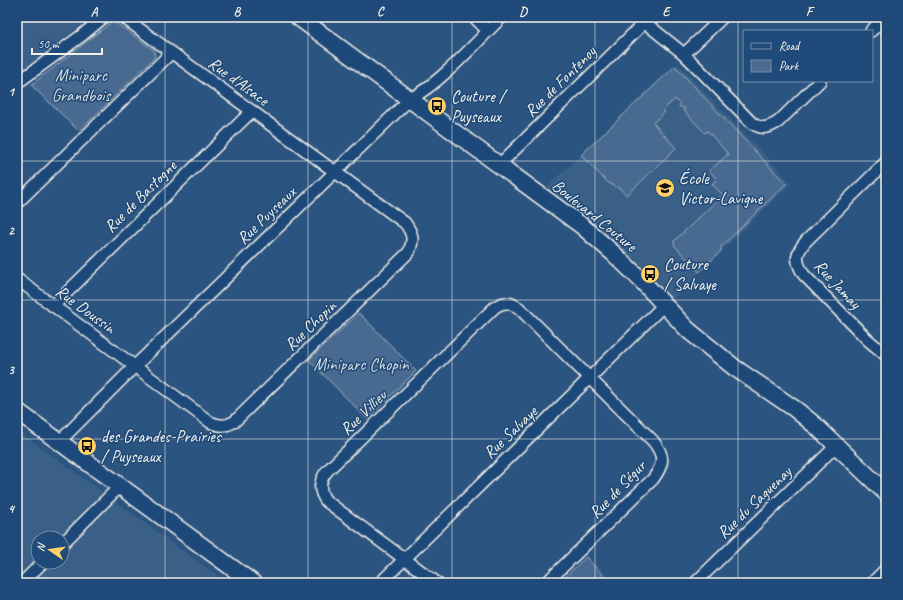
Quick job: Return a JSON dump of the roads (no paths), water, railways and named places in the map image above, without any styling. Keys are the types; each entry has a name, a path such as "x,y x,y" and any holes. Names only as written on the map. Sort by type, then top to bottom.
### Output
{"street":[{"path":"17,83 81,36 104,17"},
{"name":"Rue d'Alsace","path":"123,17 170,53 252,110 335,172"},
{"name":"Boulevard Couture","path":"298,17 582,226 614,253 688,330 716,354 795,409 836,445 886,493"},
{"path":"474,17 488,31"},
{"name":"Rue Puyseaux","path":"59,442 135,366 410,99 422,93 502,17"},
{"path":"684,54 723,17"},
{"path":"872,30 885,17"},
{"path":"641,19 684,54 752,123 758,127 765,128 778,122 819,82"},
{"name":"Rue de Fontenoy","path":"499,165 641,19"},
{"path":"17,203 170,53"},
{"name":"Rue de Bastogne","path":"53,306 252,110"},
{"name":"Rue Jamay","path":"886,162 806,241 800,248 797,257 799,267 804,275 868,340 886,355"},
{"name":"Rue Chopin","path":"135,366 210,422 217,425 230,424 235,421 402,260 409,252 413,243 411,232 405,223 335,172"},
{"name":"Rue Doussin","path":"17,279 135,366"},
{"name":"Rue Villieu","path":"404,559 326,501 321,494 320,486 322,478 327,470 500,303 507,302 519,308 590,377"},
{"name":"Rue Salvaye","path":"380,583 664,305"},
{"name":"Rue de Ségur","path":"546,583 653,479 660,471 663,460 660,449 653,441 590,377"},
{"path":"17,411 253,583"},
{"name":"Rue du Saguenay","path":"695,583 836,445"},
{"path":"70,536 120,486"},
{"path":"404,559 437,583"},
{"path":"872,583 886,569"},
{"path":"22,583 35,570"}],"place":[{"name":"Couture / Puyseaux","path":"437,106"},
{"name":"École Victor-Lavigne","path":"665,188"},
{"name":"Couture / Salvaye","path":"650,274"},
{"name":"des Grandes-Prairies / Puyseaux","path":"87,446"}],"park label":[{"name":"Miniparc Grandbois","path":"81,85"},
{"name":"Miniparc Chopin","path":"361,364"}]}
